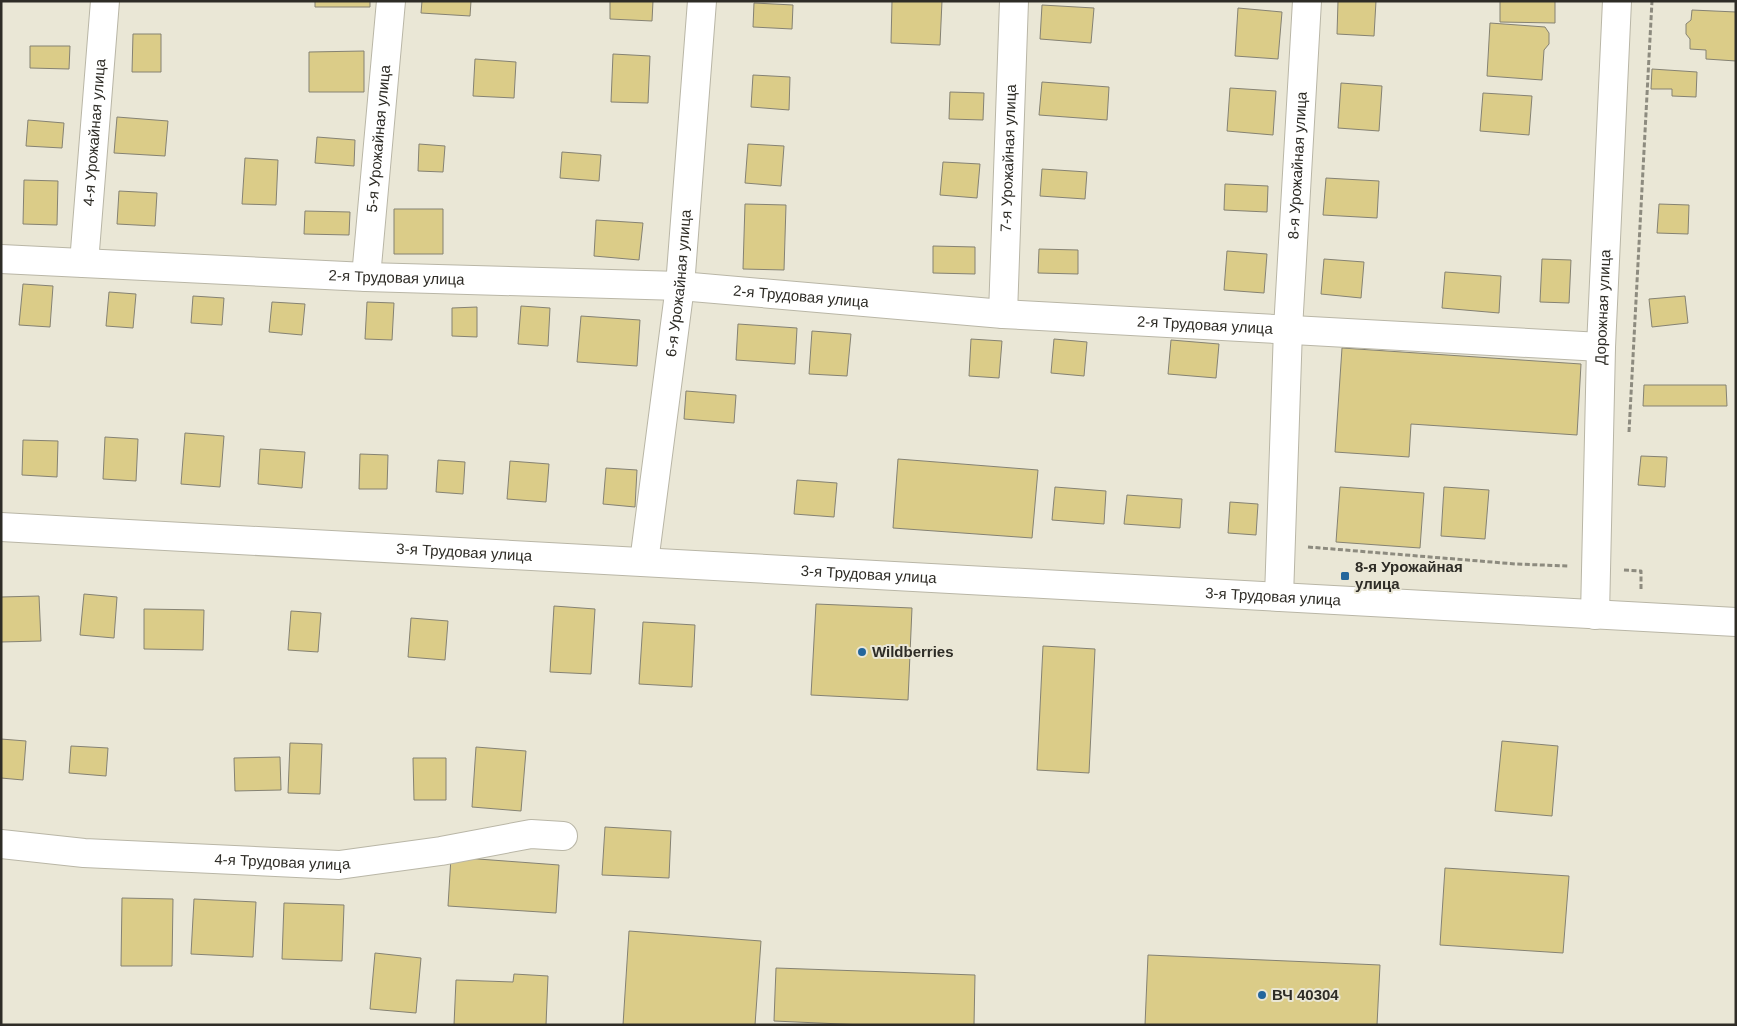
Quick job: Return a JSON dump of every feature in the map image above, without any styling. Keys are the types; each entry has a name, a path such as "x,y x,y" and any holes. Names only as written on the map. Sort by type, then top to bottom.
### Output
{"street":[{"name":"4-я Урожайная улица","path":"84,263 105,1"},
{"name":"5-я Урожайная улица","path":"366,277 391,1"},
{"name":"6-я Урожайная улица","path":"644,562 680,286 702,1"},
{"name":"7-я Урожайная улица","path":"1003,314 1014,1"},
{"name":"8-я Урожайная улица","path":"1279,597 1288,329 1306,1"},
{"name":"Дорожная улица","path":"1595,615 1601,347 1617,1"},
{"name":"2-я Трудовая улица","path":"1,259 366,277 680,286 1003,314 1601,347"},
{"name":"3-я Трудовая улица","path":"1,527 1736,622"},
{"name":"4-я Трудовая улица","path":"1,844 84,853 339,864 441,852 531,834 563,836"}],"path":[{"path":"1629,440 1652,1"},
{"path":"1281,545 1516,564 1641,570"}],"building":[{"path":"315,1 370,1 370,7 315,7"},
{"path":"422,1 471,1 470,16 421,13"},
{"path":"610,1 653,1 652,21 610,19"},
{"path":"892,1 942,1 940,45 891,43"},
{"path":"1338,1 1376,1 1374,36 1337,34"},
{"path":"1500,1 1555,1 1555,23 1500,22"},
{"path":"754,3 793,5 792,29 753,27"},
{"path":"1042,5 1094,8 1091,43 1040,39"},
{"path":"1238,8 1282,12 1278,59 1235,56"},
{"path":"1692,10 1736,12 1736,61 1706,59 1706,50 1690,49 1690,39 1686,34 1686,24 1691,20"},
{"path":"1490,23 1545,27 1549,33 1549,44 1544,50 1542,80 1487,76"},
{"path":"133,34 161,34 161,72 132,72"},
{"path":"30,46 70,46 69,69 30,68"},
{"path":"364,51 364,92 309,92 309,52"},
{"path":"613,54 650,56 648,103 611,102"},
{"path":"475,59 516,62 514,98 473,96"},
{"path":"1652,69 1697,72 1696,97 1672,96 1672,89 1651,89"},
{"path":"753,75 790,77 789,110 751,107"},
{"path":"1042,82 1109,87 1107,120 1039,115"},
{"path":"1341,83 1382,86 1379,131 1338,128"},
{"path":"1230,88 1276,91 1273,135 1227,131"},
{"path":"950,92 984,93 983,120 949,119"},
{"path":"1483,93 1532,96 1529,135 1480,131"},
{"path":"117,117 168,121 165,156 114,153"},
{"path":"28,120 64,123 62,148 26,146"},
{"path":"317,137 355,140 354,166 315,163"},
{"path":"419,144 445,146 443,172 418,171"},
{"path":"748,144 784,146 781,186 745,183"},
{"path":"562,152 601,155 599,181 560,178"},
{"path":"245,158 278,160 276,205 242,204"},
{"path":"943,162 980,164 977,198 940,195"},
{"path":"1042,169 1087,172 1085,199 1040,196"},
{"path":"1326,178 1379,181 1377,218 1323,215"},
{"path":"24,180 58,181 57,225 23,224"},
{"path":"1225,184 1268,186 1267,212 1224,210"},
{"path":"119,191 157,193 155,226 117,224"},
{"path":"745,204 786,205 784,270 743,269"},
{"path":"1659,204 1689,205 1688,234 1657,233"},
{"path":"394,209 443,209 443,254 394,254"},
{"path":"305,211 350,212 349,235 304,234"},
{"path":"596,220 643,223 639,260 594,256"},
{"path":"933,246 975,247 975,274 933,273"},
{"path":"1039,249 1078,250 1078,274 1038,273"},
{"path":"1227,251 1267,254 1264,293 1224,290"},
{"path":"1324,259 1364,262 1361,298 1321,294"},
{"path":"1542,259 1571,260 1569,303 1540,302"},
{"path":"1445,272 1501,276 1499,313 1442,308"},
{"path":"23,284 53,286 50,327 19,325"},
{"path":"109,292 136,294 133,328 106,326"},
{"path":"193,296 224,298 222,325 191,323"},
{"path":"1685,296 1688,323 1652,327 1649,299"},
{"path":"272,302 305,304 302,335 269,332"},
{"path":"367,302 394,303 392,340 365,339"},
{"path":"521,306 550,308 548,346 518,344"},
{"path":"477,307 477,337 452,336 452,308"},
{"path":"581,316 640,320 637,366 577,362"},
{"path":"738,324 797,328 795,364 736,360"},
{"path":"812,331 851,334 847,376 809,374"},
{"path":"971,339 1002,341 999,378 969,376"},
{"path":"1054,339 1087,342 1084,376 1051,373"},
{"path":"1171,340 1219,344 1216,378 1168,374"},
{"path":"1342,348 1581,364 1577,435 1411,424 1409,457 1335,452"},
{"path":"1644,385 1726,385 1727,406 1643,406"},
{"path":"686,391 736,395 734,423 684,419"},
{"path":"185,433 224,436 220,487 181,484"},
{"path":"105,437 138,439 136,481 103,479"},
{"path":"23,440 58,441 57,477 22,475"},
{"path":"260,449 305,452 302,488 258,484"},
{"path":"360,454 388,455 387,489 359,489"},
{"path":"1641,456 1667,457 1665,487 1638,485"},
{"path":"898,459 1038,470 1032,538 893,528"},
{"path":"438,460 465,462 463,494 436,492"},
{"path":"510,461 549,464 546,502 507,499"},
{"path":"606,468 637,470 635,507 603,504"},
{"path":"797,480 837,483 834,517 794,514"},
{"path":"1055,487 1106,491 1104,524 1052,520"},
{"path":"1340,487 1424,493 1420,548 1336,542"},
{"path":"1444,487 1489,490 1485,539 1441,536"},
{"path":"1127,495 1182,499 1180,528 1124,524"},
{"path":"1230,502 1258,504 1256,535 1228,533"},
{"path":"84,594 117,597 114,638 80,635"},
{"path":"39,596 41,641 1,642 1,597"},
{"name":"Wildberries","path":"816,604 912,608 908,700 811,695"},
{"path":"554,606 595,609 591,674 550,672"},
{"path":"144,609 204,610 203,650 144,649"},
{"path":"291,611 321,613 318,652 288,650"},
{"path":"411,618 448,621 445,660 408,657"},
{"path":"643,622 695,625 692,687 639,684"},
{"path":"1043,646 1095,649 1089,773 1037,770"},
{"path":"1,739 26,741 23,780 1,778"},
{"path":"1502,741 1558,746 1552,816 1495,811"},
{"path":"290,743 322,744 320,794 288,793"},
{"path":"71,746 108,748 106,776 69,773"},
{"path":"476,747 526,751 521,811 472,807"},
{"path":"280,757 281,790 235,791 234,758"},
{"path":"413,758 446,758 446,800 414,800"},
{"path":"605,827 671,831 669,878 602,875"},
{"path":"451,857 559,865 556,913 448,906"},
{"path":"1445,868 1569,876 1563,953 1440,945"},
{"path":"122,898 173,899 172,966 121,966"},
{"path":"194,899 256,902 253,957 191,954"},
{"path":"284,903 344,905 342,961 282,959"},
{"path":"629,931 761,941 755,1025 623,1025"},
{"path":"375,953 421,958 416,1013 370,1009"},
{"name":"ВЧ 40304","path":"1148,955 1380,965 1377,1025 1145,1025"},
{"path":"776,968 975,975 974,1025 864,1025 774,1021"},
{"path":"514,974 548,976 546,1025 454,1025 456,980 513,982"}],"place":[{"name":"8-я Урожайная улица","path":"1345,576"},
{"name":"Wildberries","path":"862,652"},
{"name":"ВЧ 40304","path":"1262,995"}]}
